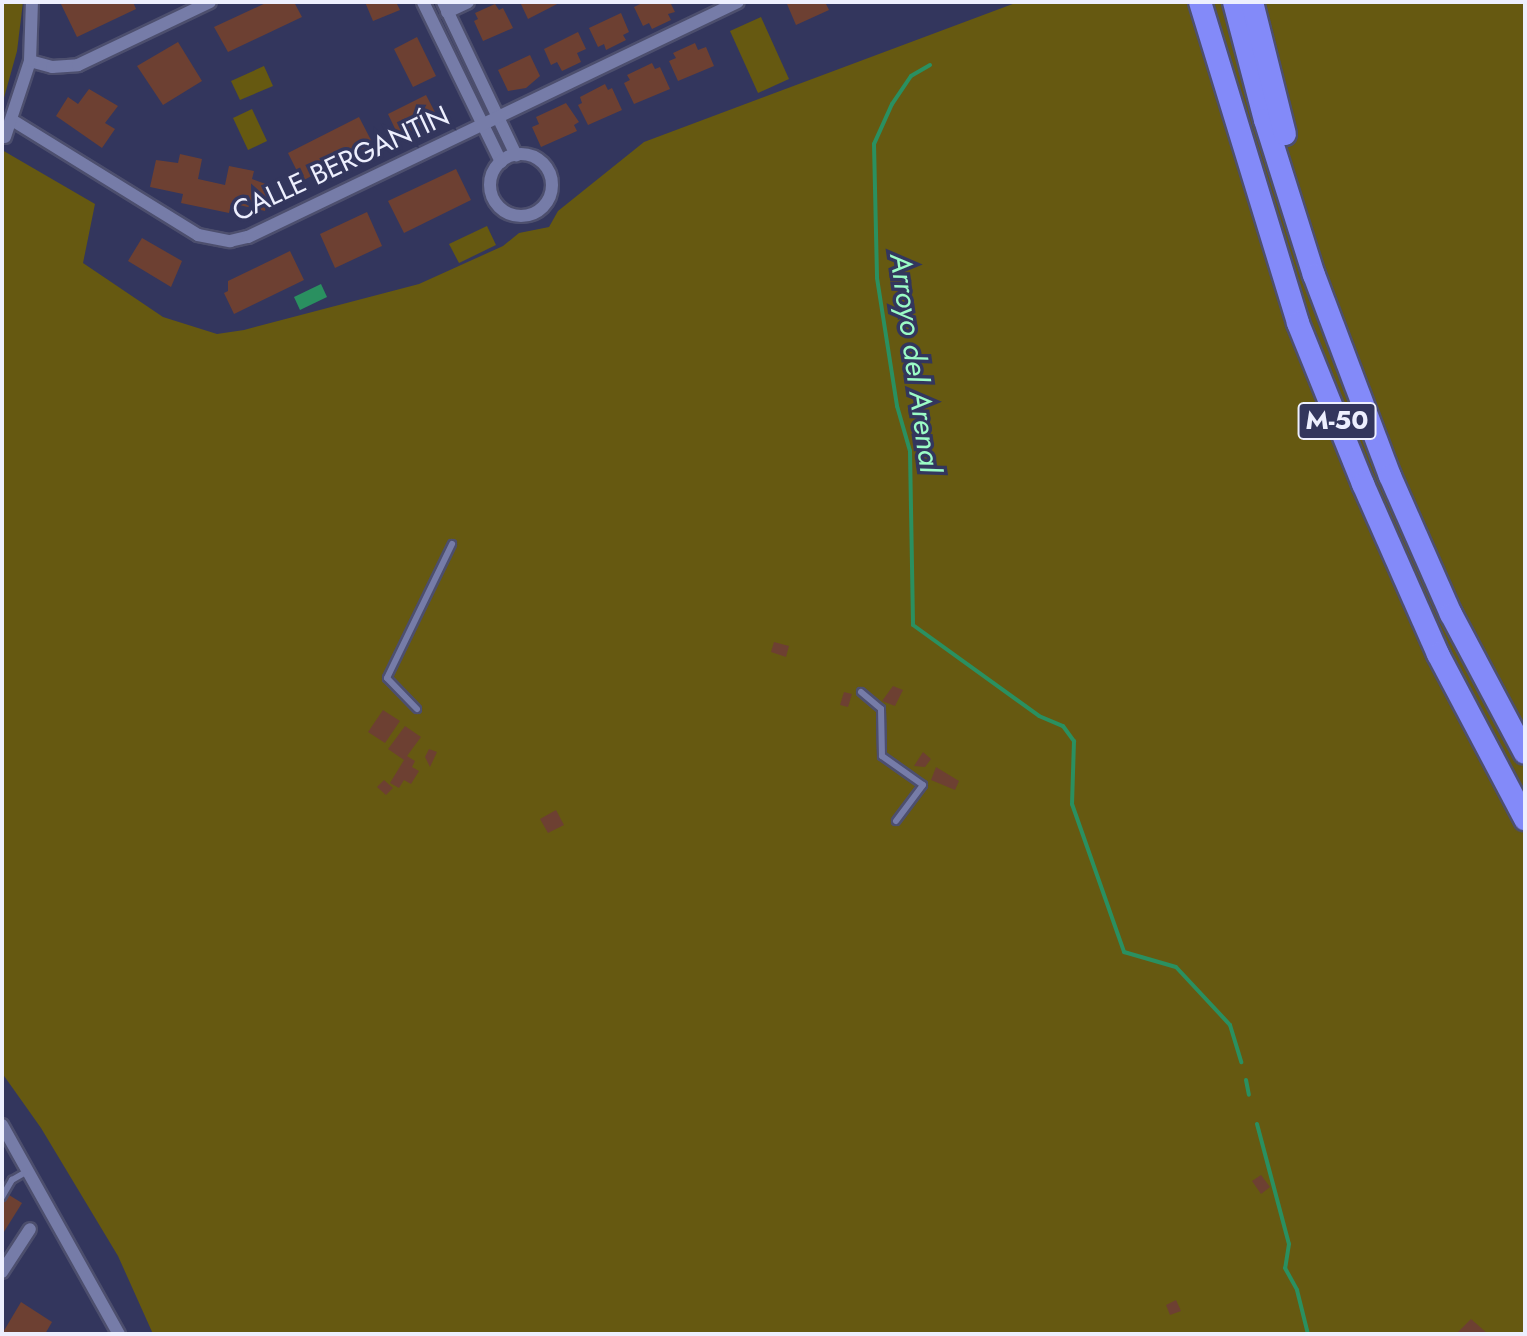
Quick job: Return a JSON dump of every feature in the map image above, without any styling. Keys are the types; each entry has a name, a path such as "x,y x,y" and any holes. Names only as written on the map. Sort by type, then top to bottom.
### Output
{"highway":[{"name":"M-50","path":"1200,2 1298,323 1438,654 1525,819"},
{"name":"M-50","path":"1234,2 1265,120 1314,275 1390,476 1451,614 1525,753"},
{"path":"1252,2 1302,195 1349,344 1355,385"}],"street":[{"path":"5,137 30,61 32,2"},
{"path":"30,61 52,67 78,65 210,2"},
{"path":"423,2 501,162"},
{"path":"468,2 445,7 516,155"},
{"path":"498,117 738,2"},
{"name":"CALLE BERGANTÍN","path":"12,120 198,235 230,241 248,237 498,117"},
{"path":"516,155 539,160 552,179 548,201 529,215 509,213 494,200 491,180 501,162 516,155"},
{"path":"2,1125 119,1334"},
{"path":"2,1272 30,1229"}],"lane":[{"path":"417,709 387,678 452,544"},
{"path":"861,692 881,709 882,756 923,785 896,821"},
{"path":"2,1197 12,1180 28,1171"}],"shaded area":[{"path":"2,2 23,2 17,51 2,105"},
{"path":"1018,2 1525,2 1525,1334 153,1334 118,1256 41,1128 2,1073 2,150 95,204 83,263 163,317 217,334 244,330 419,284 503,246 519,233 549,227 558,211 644,142"},
{"path":"761,17 789,79 758,93 730,31"},
{"path":"264,66 273,86 240,100 231,81"},
{"path":"252,109 267,141 248,150 233,118"},
{"path":"487,226 496,245 459,263 449,244"},
{"path":"321,284 327,297 300,310 294,297"}],"building":[{"path":"60,2 133,2 136,9 77,37"},
{"path":"268,2 294,2 302,17 228,52 214,27"},
{"path":"365,2 396,2 400,10 373,21"},
{"path":"520,2 561,2 528,19"},
{"path":"644,2 670,2 675,12 668,14 671,20 652,29 649,23 643,26 634,7"},
{"path":"825,2 829,10 796,25 787,4"},
{"path":"495,4 499,10 503,8 513,28 483,41 474,21 478,19 475,13"},
{"path":"621,13 629,32 623,35 626,40 606,50 604,44 598,47 589,28"},
{"path":"578,32 586,49 577,53 581,62 562,71 557,62 551,65 544,49"},
{"path":"417,37 436,76 413,87 394,49"},
{"path":"178,42 202,81 163,105 137,66"},
{"path":"695,43 698,50 706,47 714,66 678,81 669,61 676,58 673,53"},
{"path":"530,55 540,76 526,88 508,91 498,70"},
{"path":"652,63 655,69 660,67 670,89 634,104 624,83 630,80 627,75"},
{"path":"605,84 608,90 612,88 622,110 588,125 578,105 582,103 580,97"},
{"path":"89,89 118,106 105,123 115,129 102,148 56,116 68,97 78,104"},
{"path":"426,95 438,118 399,137 388,114"},
{"path":"566,103 579,122 574,125 577,131 541,147 532,127 539,124 536,117"},
{"path":"359,117 373,144 302,181 288,153"},
{"path":"180,154 202,159 198,179 225,185 229,166 254,171 252,179 271,186 265,211 231,203 229,213 181,203 183,194 150,187 156,160 178,163"},
{"path":"456,169 471,200 404,233 388,201"},
{"path":"367,212 382,246 335,268 320,234"},
{"path":"142,238 182,261 171,287 128,261"},
{"path":"290,251 304,280 234,314 224,293 228,291 228,281"},
{"path":"774,642 789,646 786,657 771,652"},
{"path":"893,686 903,690 895,706 882,701"},
{"path":"844,692 852,694 848,707 840,705"},
{"path":"383,710 400,721 385,743 368,732"},
{"path":"405,726 421,737 407,756 415,761 412,767 419,771 411,784 404,780 399,788 390,783 404,760 388,749"},
{"path":"429,749 437,752 430,767 425,757"},
{"path":"923,752 931,759 925,767 914,766"},
{"path":"936,767 959,781 955,790 931,780"},
{"path":"384,780 393,788 386,795 377,787"},
{"path":"556,810 564,825 548,833 540,819"},
{"path":"1261,1175 1270,1187 1261,1194 1252,1181"},
{"path":"9,1195 22,1203 2,1235 2,1200 5,1202"},
{"path":"1176,1300 1181,1311 1170,1315 1166,1305"},
{"path":"21,1302 52,1322 45,1334 2,1334"},
{"path":"1471,1319 1488,1334 1456,1334"}],"waterway":[{"name":"Arroyo del Arenal","path":"930,65 911,76 892,104 874,144 877,278 897,406 910,451 913,625 1039,716 1063,726 1074,741 1072,804 1124,952 1176,967 1230,1025 1241,1062"},
{"name":"Arroyo del Arenal","path":"1246,1080 1249,1095"},
{"name":"Arroyo del Arenal","path":"1257,1124 1289,1244 1285,1268 1297,1290 1308,1334"}]}
